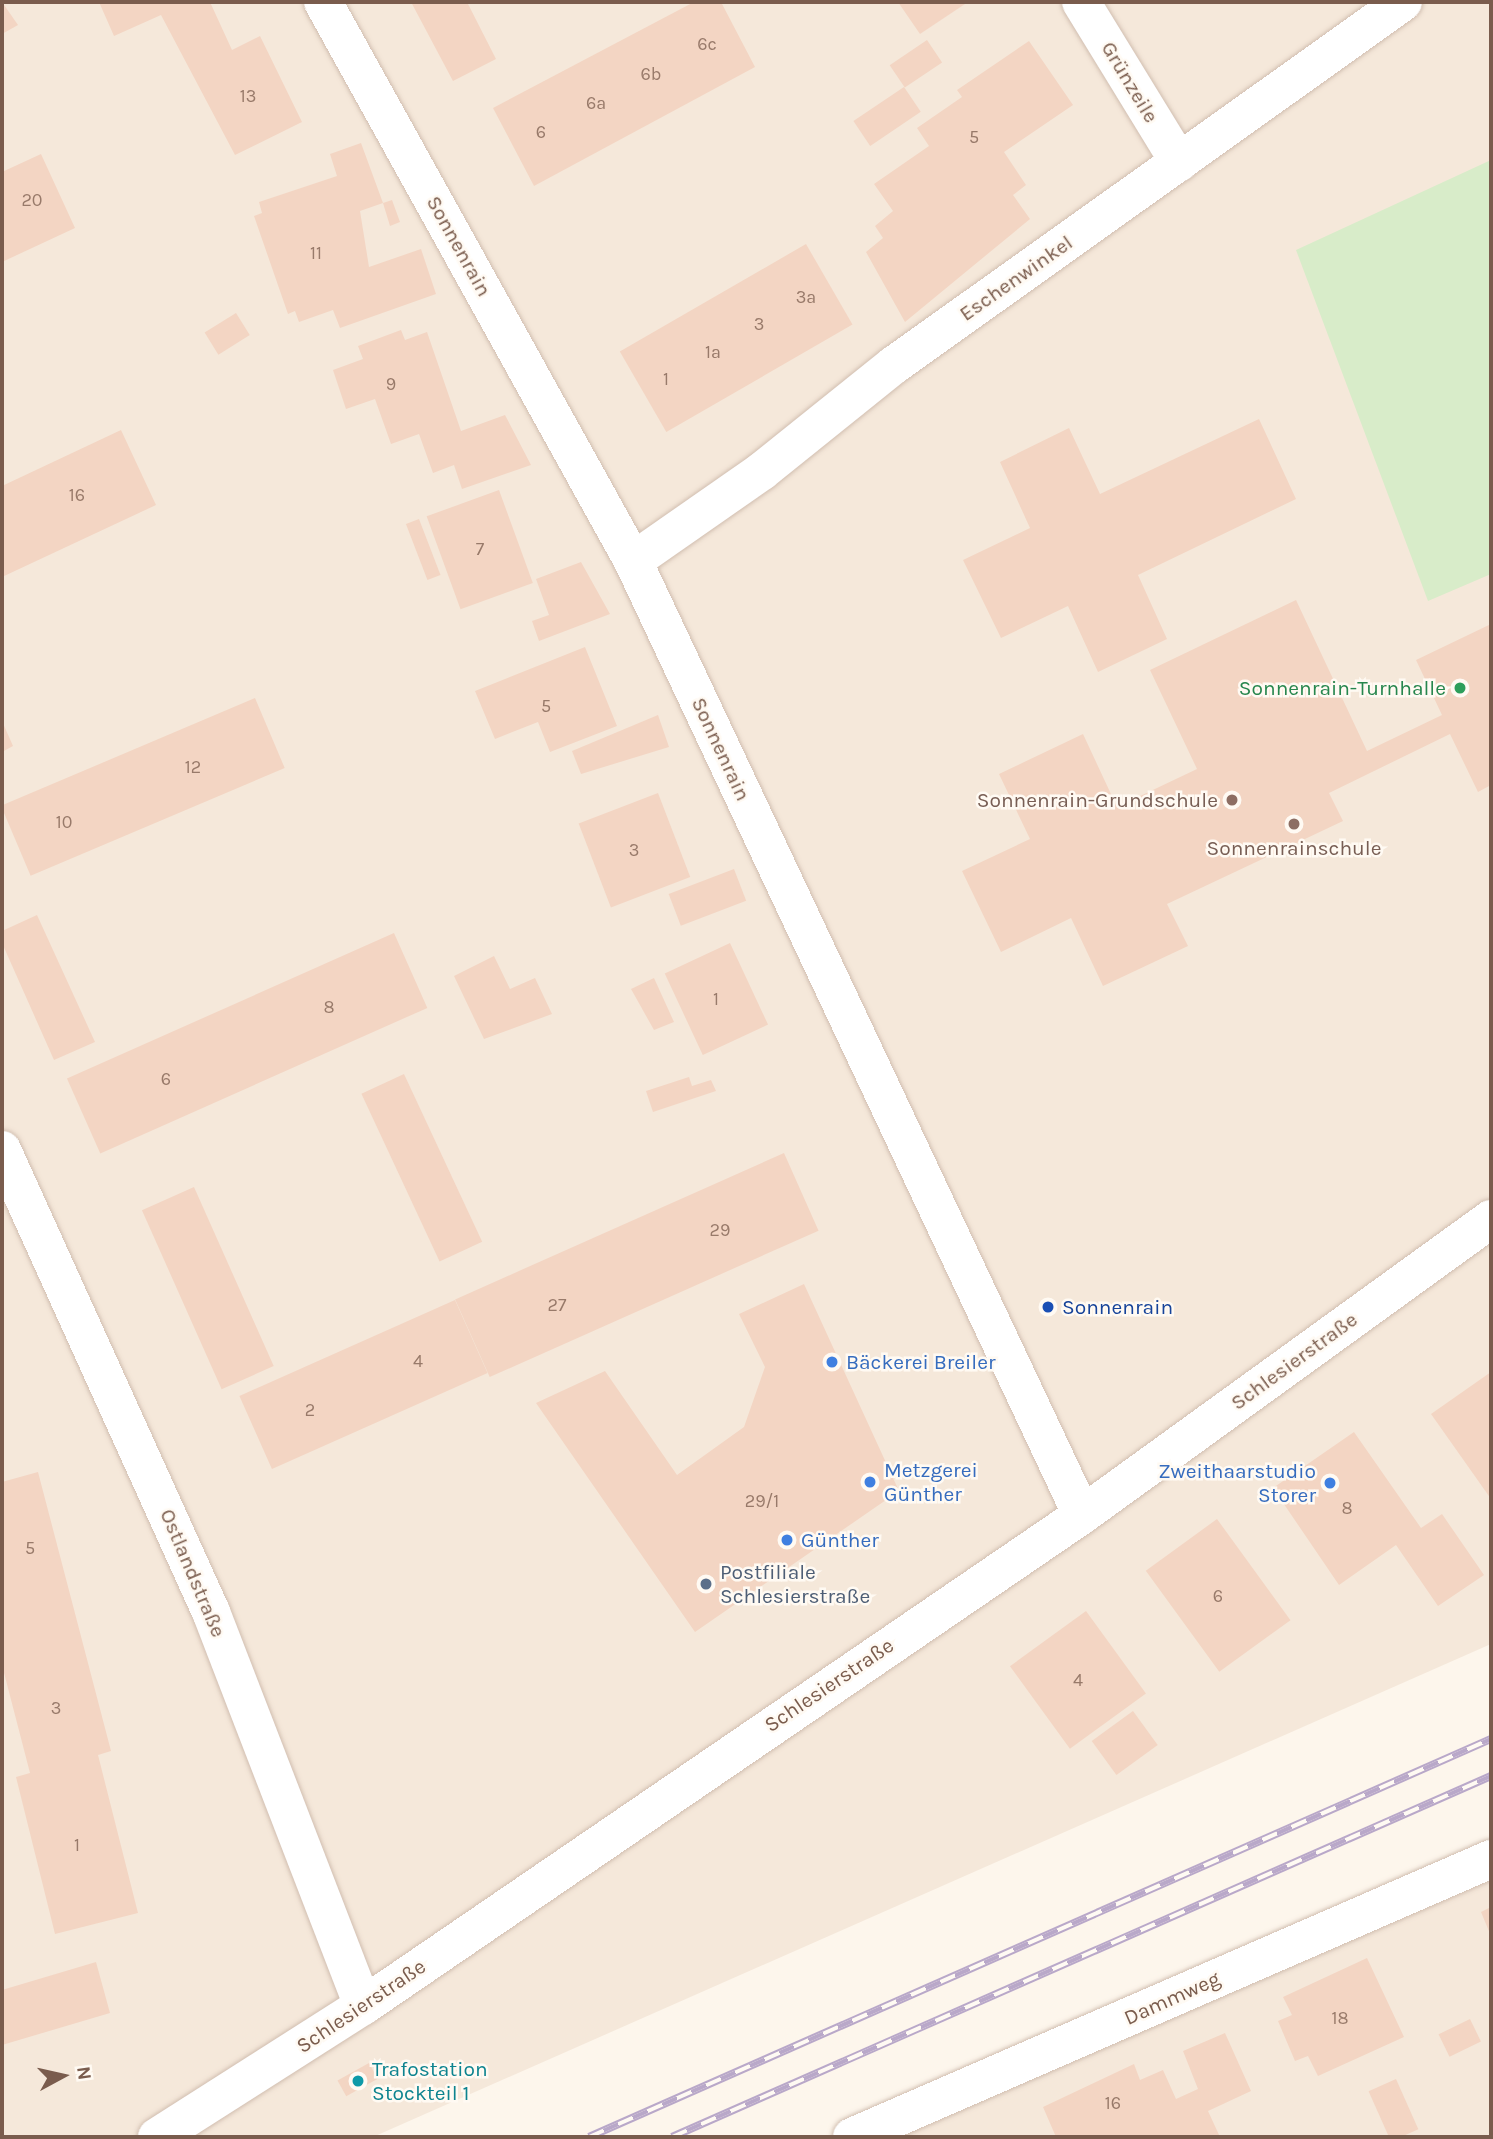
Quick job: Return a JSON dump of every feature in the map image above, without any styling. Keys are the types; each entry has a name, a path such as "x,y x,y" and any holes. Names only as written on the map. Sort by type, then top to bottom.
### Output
{"street":[{"name":"Sonnenrain","path":"323,2 633,561 1082,1515"},
{"name":"Grünzeile","path":"1081,2 1179,162"},
{"name":"Eschenwinkel","path":"633,561 1179,162 1404,2"},
{"name":"Ostlandstraße","path":"2,1150 211,1612 363,2006"},
{"name":"Schlesierstraße","path":"157,2137 363,2006 1082,1515 1491,1219"},
{"name":"Dammweg","path":"852,2137 1491,1859"}],"shaded area":[{"path":"2,2 1491,2 1491,1644 373,2137 2,2137"},
{"path":"1491,1878 1491,2137 896,2137"}],"green space":[{"path":"1491,160 1491,574 1428,601 1296,250"}],"building":[{"path":"2,2 18,25 2,34"},
{"path":"99,2 210,2 232,50 260,36 302,122 235,155 161,15 114,36"},
{"path":"411,2 467,2 496,59 453,81"},
{"path":"694,2 721,2 755,67 534,186 493,108"},
{"path":"898,2 968,2 920,34"},
{"path":"927,40 942,62 905,88 890,65"},
{"path":"1029,41 1073,105 1004,152 1026,185 1013,195 1030,219 905,322 866,252 883,238 875,226 893,211 874,184 929,146 917,128 962,97 957,90"},
{"path":"904,87 921,112 870,146 853,121"},
{"path":"361,143 383,203 360,211 369,267 421,249 436,294 340,328 333,310 299,322 295,311 288,314 254,216 262,213 259,202 337,176 330,154"},
{"path":"41,154 75,228 2,262 2,172"},
{"path":"392,200 400,222 390,226 383,203"},
{"path":"806,244 852,325 666,432 620,352"},
{"path":"236,313 250,335 218,355 205,333"},
{"path":"401,330 405,340 427,332 461,431 505,415 531,465 462,489 454,465 433,473 419,434 391,444 375,399 346,409 333,370 363,359 358,346"},
{"path":"1259,419 1296,499 1138,575 1167,639 1098,672 1068,606 1001,638 963,560 1030,528 1000,462 1069,428 1100,494"},
{"path":"121,430 156,505 2,577 2,486"},
{"path":"499,490 533,583 461,609 427,516"},
{"path":"419,519 441,575 427,580 406,524"},
{"path":"581,562 610,614 539,641 532,621 549,615 536,579"},
{"name":"Sonnenrain-Grundschule","path":"1296,600 1367,751 1442,715 1416,660 1491,624 1491,785 1478,792 1450,734 1329,793 1343,821 1167,904 1188,946 1103,986 1071,918 1001,952 962,871 1030,839 999,774 1083,734 1117,807 1197,769 1150,670"},
{"path":"585,647 617,726 550,752 538,722 495,739 475,691"},
{"path":"255,698 285,768 31,876 2,805"},
{"path":"658,715 669,747 581,774 572,751"},
{"path":"2,721 13,746 2,752"},
{"path":"658,793 690,877 611,907 579,823"},
{"path":"734,869 746,901 681,926 669,894"},
{"path":"37,915 95,1042 54,1060 2,943 2,931"},
{"path":"394,933 427,1008 100,1154 67,1079"},
{"path":"730,943 768,1025 703,1055 665,973"},
{"path":"494,956 510,989 535,978 552,1014 484,1039 454,976"},
{"path":"654,978 674,1022 654,1030 631,989"},
{"path":"404,1074 482,1242 440,1262 361,1094"},
{"path":"689,1077 692,1086 711,1080 716,1091 653,1112 646,1091"},
{"path":"784,1153 819,1231 490,1377 455,1299"},
{"path":"194,1187 274,1366 222,1389 142,1210"},
{"path":"804,1284 899,1491 695,1632 536,1403 605,1371 677,1475 744,1427 765,1367 739,1314"},
{"path":"455,1300 488,1373 272,1469 239,1396"},
{"path":"1491,1372 1491,1499 1431,1414"},
{"path":"1354,1432 1421,1528 1442,1514 1484,1575 1438,1606 1396,1545 1339,1585 1273,1488"},
{"path":"38,1472 111,1751 98,1755 138,1913 55,1934 16,1777 30,1773 2,1665 2,1482"},
{"path":"1217,1519 1290,1620 1219,1672 1146,1571"},
{"path":"1086,1611 1146,1694 1070,1749 1010,1666"},
{"path":"1133,1711 1158,1745 1116,1775 1092,1741"},
{"path":"1491,1907 1491,1936 1481,1912"},
{"path":"1367,1958 1404,2037 1318,2076 1308,2056 1295,2061 1278,2021 1292,2015 1283,1997"},
{"path":"96,1962 110,2013 2,2045 2,1990"},
{"path":"1470,2019 1481,2041 1450,2057 1439,2034"},
{"path":"1225,2033 1251,2091 1208,2111 1220,2137 1056,2137 1043,2107 1134,2064 1140,2080 1163,2070 1176,2099 1198,2089 1183,2051"},
{"name":"Trafostation Stockteil 1","path":"369,2063 378,2079 346,2096 338,2080"},
{"path":"1396,2079 1418,2129 1401,2137 1389,2137 1369,2091"}],"railway":[{"path":"589,2137 1491,1739"},
{"path":"672,2137 1491,1776"}],"place":[{"name":"Sonnenrain-Turnhalle","path":"1460,688"},
{"name":"Sonnenrain-Grundschule","path":"1232,800"},
{"name":"Sonnenrainschule","path":"1294,824"},
{"name":"Sonnenrain","path":"1048,1307"},
{"name":"Bäckerei Breiler","path":"832,1362"},
{"name":"Metzgerei Günther","path":"870,1482"},
{"name":"Zweithaarstudio Storer","path":"1330,1483"},
{"name":"Günther","path":"787,1540"},
{"name":"Postfiliale Schlesierstraße","path":"706,1584"},
{"name":"Trafostation Stockteil 1","path":"358,2081"}]}
